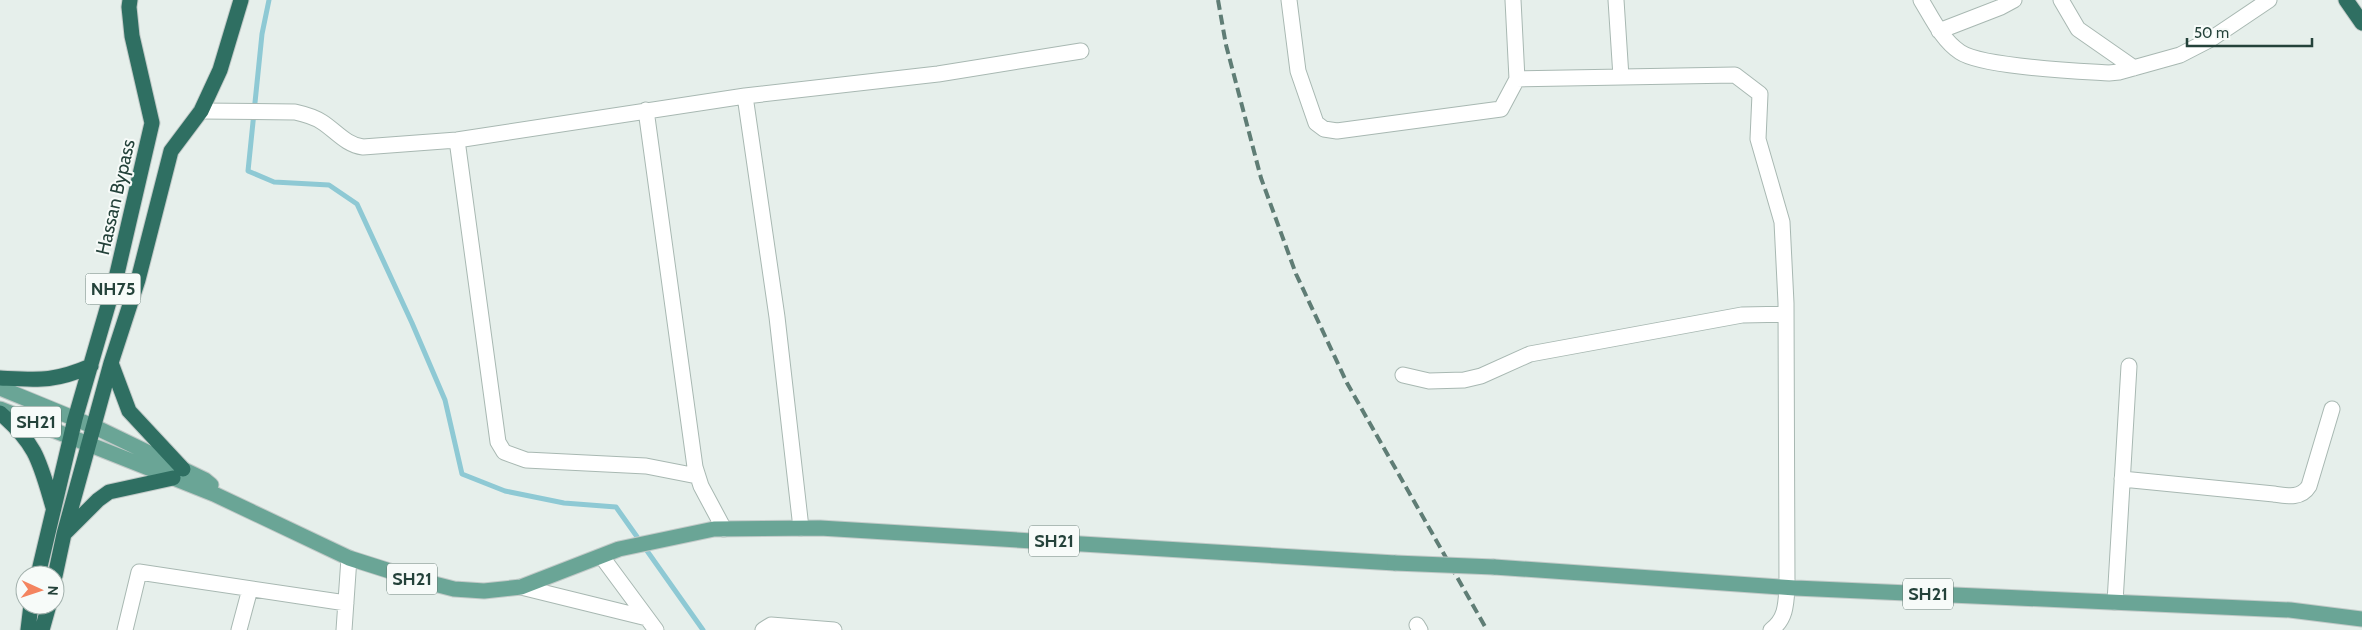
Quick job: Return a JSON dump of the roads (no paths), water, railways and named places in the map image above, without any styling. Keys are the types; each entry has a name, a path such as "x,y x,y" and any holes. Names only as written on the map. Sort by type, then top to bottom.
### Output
{"highway":[{"name":"Hassan Bypass","path":"40,565 75,419 118,269 152,123 132,36 128,7 130,0"},
{"name":"NH75","path":"57,565 64,534 112,363 138,280 171,151 201,111 220,70 241,0"},
{"path":"2346,0 2362,23"},
{"path":"64,534 98,500 109,492 178,474 130,410 112,363"},
{"path":"0,378 41,381 56,379 91,366"},
{"path":"0,413 20,430 35,451 53,507"},
{"path":"28,630 30,615"},
{"path":"42,630 46,615"}],"main road":[{"name":"SH21","path":"0,388 95,427 178,474"},
{"name":"SH21","path":"0,409 37,422 90,446 178,474 205,480 231,502 349,558 454,589 484,592 521,587 619,550 719,529 801,528 1395,563 1494,567 1787,587 2290,610 2362,619"}],"street":[{"path":"1289,0 1298,71 1316,123 1324,129 1337,131 1501,109 1517,79 1513,0"},
{"path":"1616,0 1621,77"},
{"path":"1921,0 1939,31 1959,52 1971,58 1992,62 2109,73 2180,55 2198,46 2269,0"},
{"path":"1939,31 2001,7 2014,0"},
{"path":"2061,0 2078,29 2134,68"},
{"path":"201,111 308,115 322,121 349,143 356,146 457,140 646,110 745,96 938,74 1081,51"},
{"path":"1517,79 1735,75 1760,94 1758,139 1782,222 1786,314 1787,587 1784,614 1780,622 1771,630"},
{"path":"745,96 777,317 801,528"},
{"path":"646,110 697,476 719,529"},
{"path":"457,140 498,442 504,452 526,460 646,466 697,476"},
{"path":"1403,375 1429,381 1464,380 1482,376 1530,354 1742,315 1786,314"},
{"path":"2115,602 2129,366"},
{"path":"2122,479 2294,496 2302,494 2309,486 2332,409"},
{"path":"602,557 652,624"},
{"path":"344,630 349,558"},
{"path":"125,630 140,572 346,603"},
{"path":"521,587 652,624"},
{"path":"239,630 250,589"},
{"path":"767,627 834,630"}],"waterway":[{"path":"269,0 262,34 248,171 274,182 329,185 357,204 445,400 462,474 505,491 564,503 616,507 703,630"}],"railway":[{"path":"1218,0 1226,45 1261,178 1296,274 1347,383 1487,630"}]}
